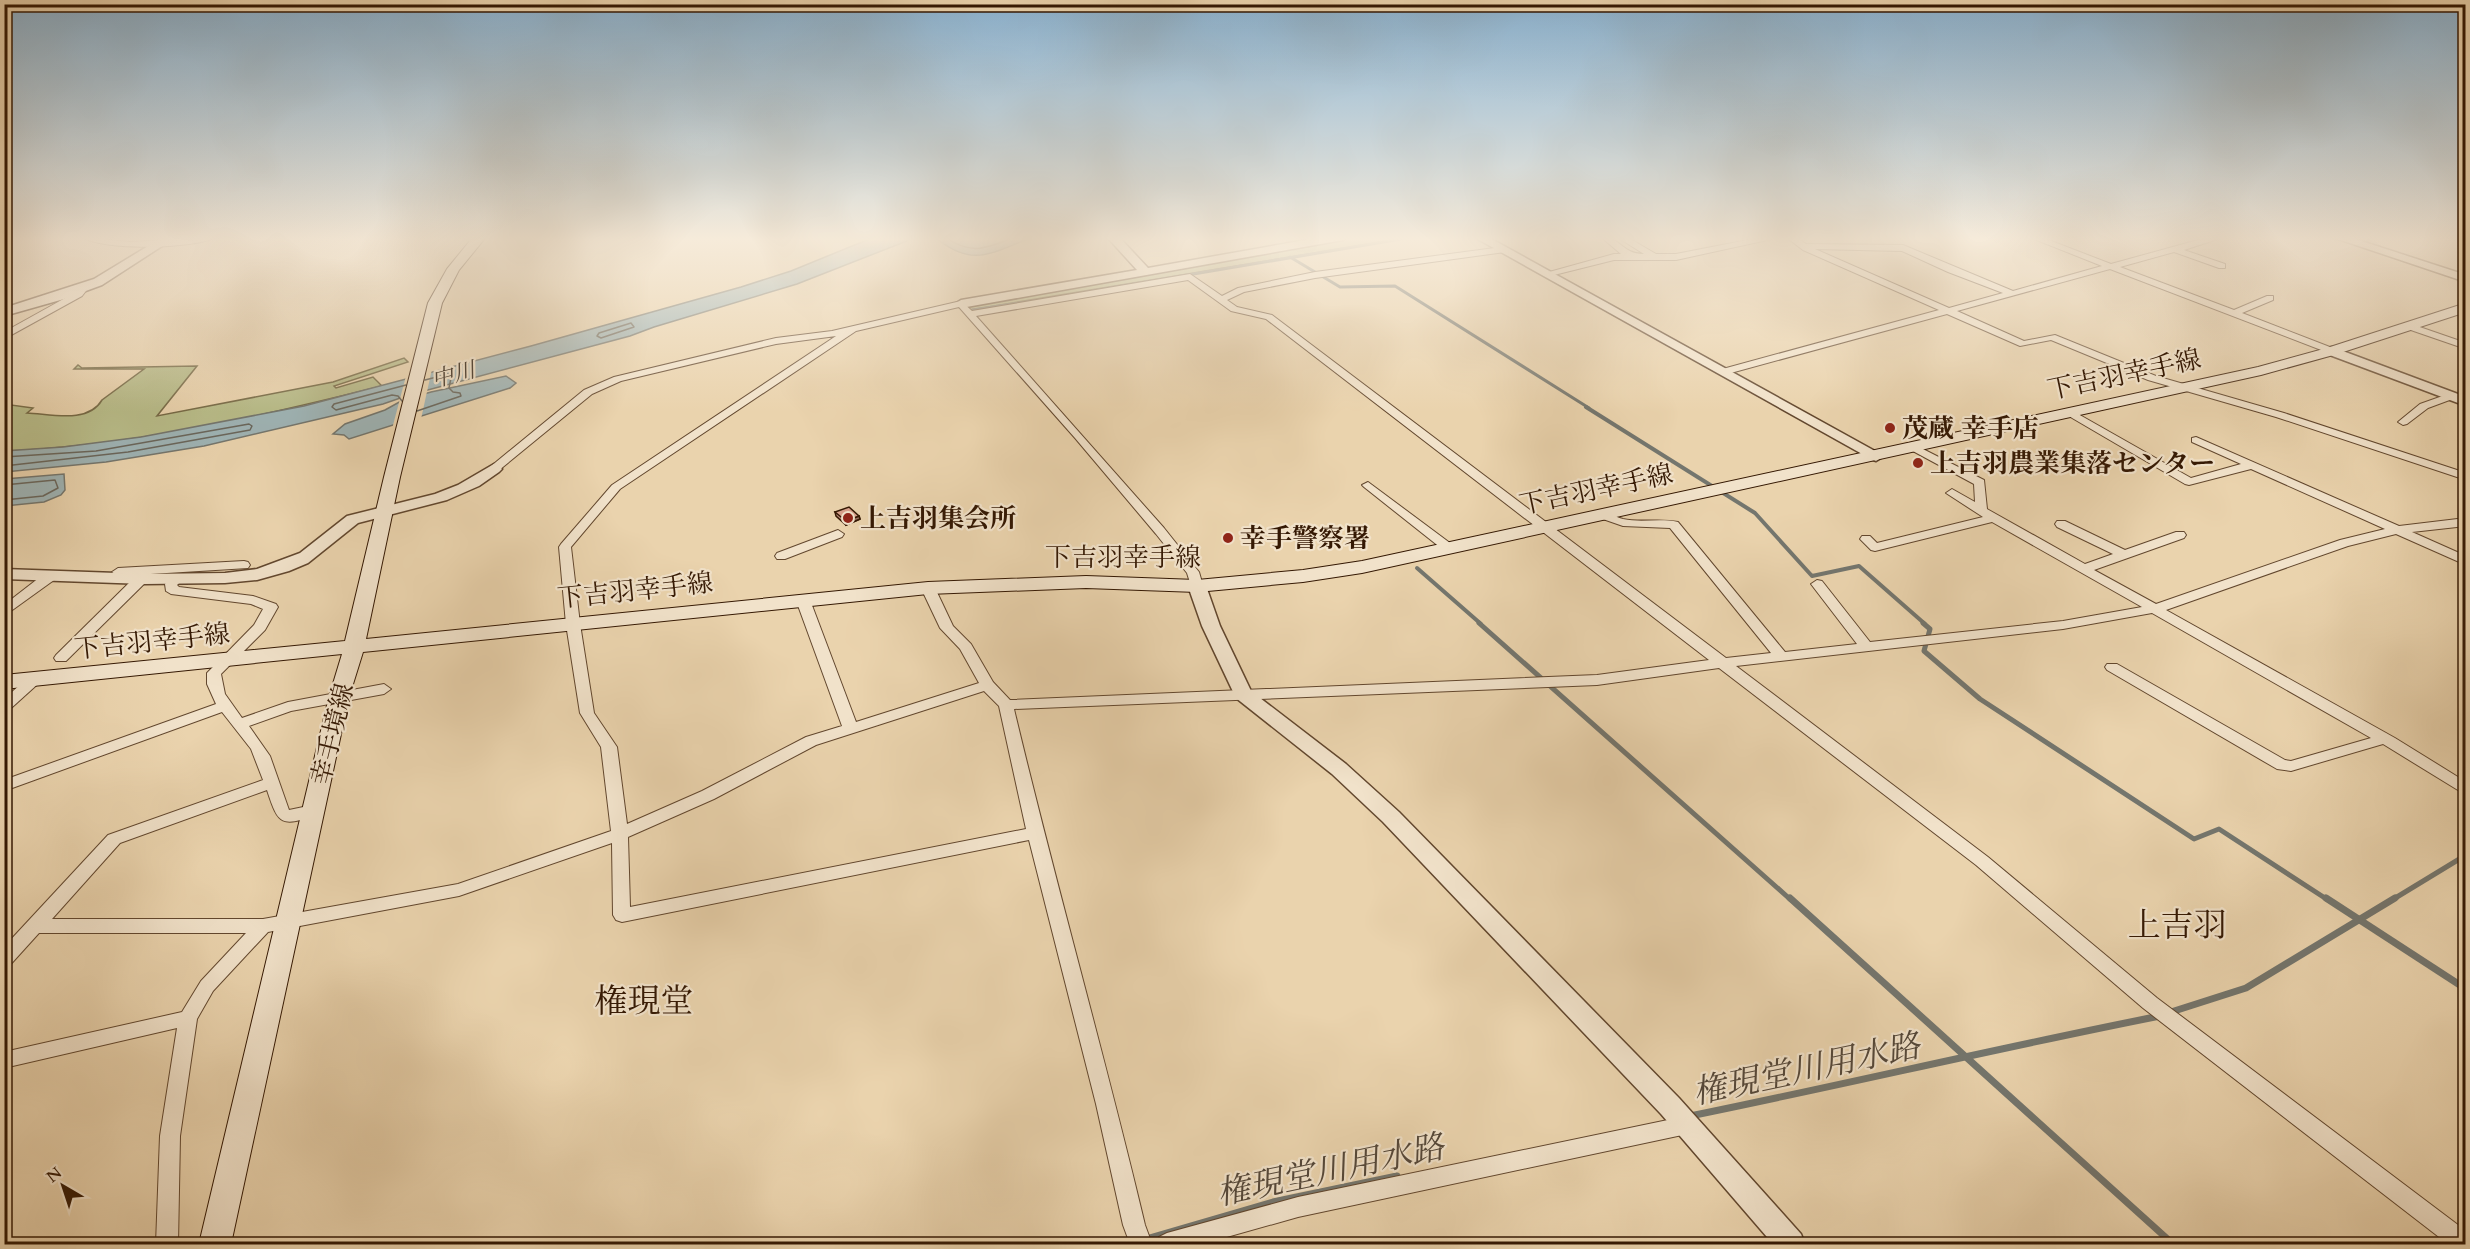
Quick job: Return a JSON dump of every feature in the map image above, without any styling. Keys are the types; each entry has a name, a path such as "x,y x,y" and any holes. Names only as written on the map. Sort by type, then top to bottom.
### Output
{"main road":[{"name":"幸手境線","path":"215,1245 339,697 354,647 384,510 430,319 438,295"},
{"name":"下吉羽幸手線","path":"4,682 928,588 1086,582 1197,586 1303,576 1362,567 1450,549 2260,371 2332,351 2464,309"}],"street":[{"path":"4,312 58,295"},
{"path":"4,336 77,295"},
{"path":"4,574 177,579 239,577 278,569 315,551 346,522 384,510 446,496 481,479 573,404 606,384 631,375 776,340 853,329 961,304 1011,295"},
{"path":"969,314 1076,295"},
{"path":"1214,295 1246,313 1269,317 1548,528 1982,861 2150,1003 2465,1245"},
{"path":"1220,300 1231,295"},
{"path":"1585,295 1876,456"},
{"path":"1912,295 2023,344 2052,337 2152,378 2321,428 2466,477"},
{"path":"1724,372 2002,295"},
{"path":"2185,295 2466,402"},
{"path":"2233,314 2270,298"},
{"path":"961,304 1084,442 1193,572 1211,626 1243,694 1339,769 1374,801 1687,1125 1791,1245"},
{"path":"2408,326 2466,346"},
{"path":"853,329 616,487 565,547 573,624 587,713 609,747 620,834 622,915 1035,833"},
{"path":"2403,422 2424,406 2451,396"},
{"path":"2071,413 2189,482 2252,465"},
{"path":"2196,440 2466,561"},
{"path":"1915,448 1980,482 1981,511"},
{"path":"1368,485 1450,549"},
{"path":"1952,493 2384,739 2466,790"},
{"path":"1604,515 1619,524 1665,522 1674,525 1781,656"},
{"path":"1866,538 1875,547 1994,518"},
{"path":"1006,705 1597,680 1721,663 2063,625 2155,609 2344,543 2397,530 2466,522"},
{"path":"2061,524 2124,555"},
{"path":"781,556 838,534"},
{"path":"2084,569 2180,535"},
{"path":"118,572 244,565"},
{"path":"4,612 49,577"},
{"path":"61,658 141,579"},
{"path":"177,579 171,584 171,588 176,591 253,600 271,607 260,627 214,673 213,681 225,706 261,754 283,814 287,816 313,811"},
{"path":"1817,584 1867,647"},
{"path":"928,588 947,628 966,647 987,685 1006,705 1035,833 1103,1092 1134,1225 1142,1245"},
{"path":"803,600 851,729"},
{"path":"2112,668 2282,765 2291,766 2384,739"},
{"path":"4,707 35,679"},
{"path":"35,926 263,926 459,890 620,834 708,795 811,741 987,685"},
{"path":"239,724 288,707 384,690"},
{"path":"4,786 225,706"},
{"path":"4,960 114,839 271,783"},
{"path":"167,1245 170,1136 188,1018 207,986 263,926"},
{"path":"4,1060 188,1018"},
{"path":"1167,1245 1298,1207 1687,1125"}],"green space":[{"path":"1027,295 1059,295 970,310 967,306"},
{"path":"404,358 408,362 334,386 336,388 373,377 382,386 289,409 195,428 100,443 5,451 4,404 33,408 27,413 78,415 96,407 144,369 74,369 78,365 82,368 197,366 157,416 333,382"}],"water":[{"name":"中川","path":"712,295 759,295 630,336 383,404 204,446 106,462 5,472 4,451 63,447 141,437 304,406"},
{"path":"506,376 516,383 510,388 349,439 344,435 333,434 345,424 385,410 403,400"},
{"path":"64,474 65,490 61,495 44,502 5,506 5,479"}],"pier":[{"path":"432,369 421,419 392,429 406,376"}],"building":[{"path":"849,507 859,516 846,521 835,512"}],"waterway":[{"path":"1410,295 1589,408"},
{"path":"972,310 1034,301"},
{"path":"1586,407 1755,513 1812,576 1859,566 1925,624"},
{"path":"1417,568 1481,624"},
{"path":"1479,623 1791,900"},
{"path":"1923,623 1930,629 1924,651 1980,699 2194,839 2219,829 2328,900"},
{"name":"権現堂川用水路","path":"2392,900 2466,855"},
{"path":"1790,898 1966,1057"},
{"path":"2326,898 2359,920"},
{"name":"権現堂川用水路","path":"2359,920 2395,898"},
{"name":"権現堂川用水路","path":"2171,1012 2246,988 2359,920"},
{"path":"2359,920 2466,989"},
{"name":"権現堂川用水路","path":"1966,1057 2160,1016"},
{"name":"権現堂川用水路","path":"1690,1116 1966,1057"},
{"path":"1966,1057 2173,1244"},
{"name":"権現堂川用水路","path":"1146,1239 1273,1202 1397,1176"},
{"name":"権現堂川用水路","path":"1123,1244 1135,1241"}],"place":[{"name":"茂蔵 幸手店","path":"1890,428"},
{"name":"上吉羽農業集落センター","path":"1918,463"},
{"name":"上吉羽集会所","path":"848,518"},
{"name":"幸手警察署","path":"1228,538"}],"district":[{"name":"上吉羽","path":"2177,924"},
{"name":"権現堂","path":"644,1000"}]}
